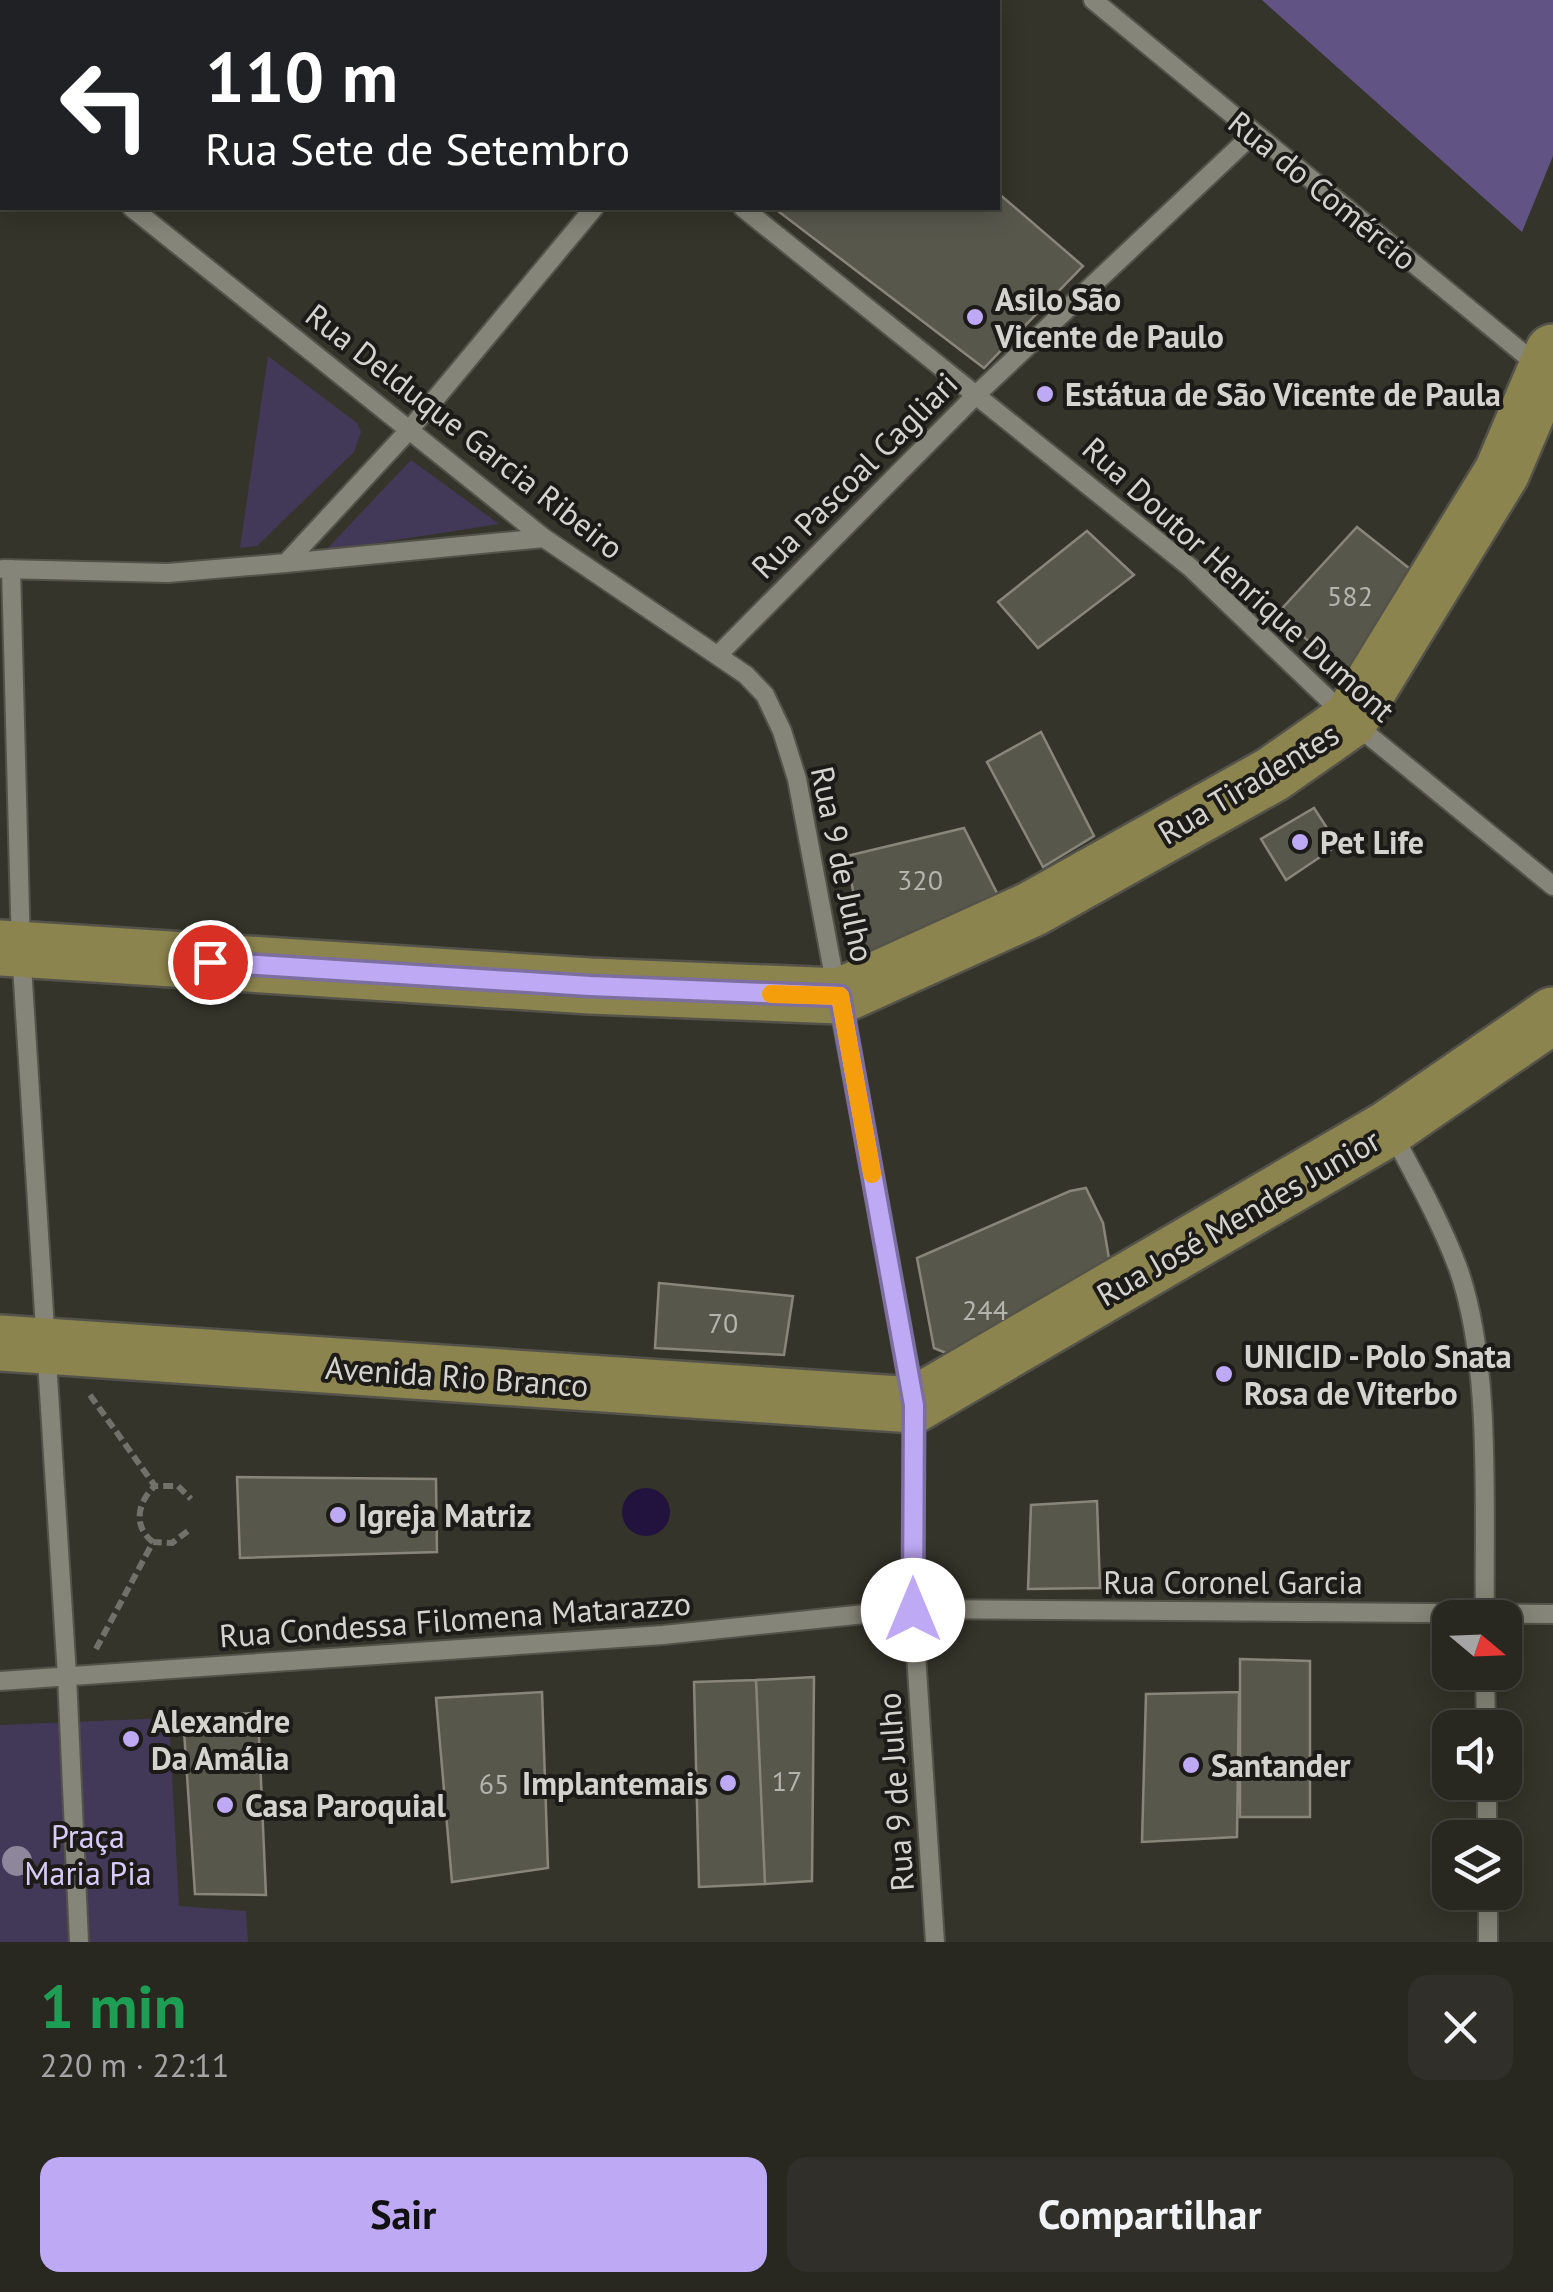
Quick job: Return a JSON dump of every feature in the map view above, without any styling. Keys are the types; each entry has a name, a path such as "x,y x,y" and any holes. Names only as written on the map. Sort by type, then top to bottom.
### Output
{"main road":[{"name":"Rua Tiradentes","path":"840,996 1032,910 1273,774 1350,720 1502,472 1550,367"},
{"path":"10,949 590,986 840,996"},
{"name":"Rua José Mendes Junior","path":"914,1405 1390,1128 1553,1015"},
{"name":"Avenida Rio Branco","path":"23,1344 914,1405"}],"street":[{"name":"Rua do Comércio","path":"1093,0 1253,134 1550,367"},
{"name":"Rua Pascoal Cagliari","path":"718,655 978,393 1253,134"},
{"name":"Rua Delduque Garcia Ribeiro","path":"135,210 412,428 544,538 718,655 764,695"},
{"path":"286,563 412,428 592,210"},
{"name":"Rua Doutor Henrique Dumont","path":"746,210 1191,568 1350,720 1553,886"},
{"path":"79,1942 67,1676 23,1344 10,949 6,569 168,574 544,538"},
{"name":"Rua 9 de Julho","path":"764,695 782,731 796,779 840,996 914,1405 913,1610 936,1942"},
{"path":"1390,1128 1459,1271 1471,1324 1480,1394 1485,1600"},
{"name":"Rua Coronel Garcia","path":"913,1610 1432,1615"},
{"name":"Rua Condessa Filomena Matarazzo","path":"0,1680 663,1635 913,1610"},
{"name":"Rua Coronel Garcia","path":"1522,1615 1553,1614"},
{"path":"1488,1910 1488,1942"}],"path":[{"path":"86,1390 154,1486"},
{"path":"154,1486 178,1486 191,1498"},
{"path":"154,1486 139,1510 141,1528 153,1542 172,1543 189,1530"},
{"path":"96,1649 153,1542"}],"green space":[{"path":"268,356 357,423 361,432 354,452 257,546 240,548"},
{"path":"411,460 499,524 325,551"},
{"name":"Praça Maria Pia","path":"169,1718 179,1906 246,1911 248,1942 0,1942 0,1725"}],"shaded area":[{"path":"1262,0 1553,0 1553,156 1522,232"},
{"path":"646,1488 663,1495 670,1512 663,1529 646,1536 629,1529 622,1512 629,1495"}],"building":[{"name":"Asilo São Vicente de Paulo","path":"1000,195 1083,266 984,368 777,210 1000,210"},
{"path":"1357,527 1419,576 1348,675 1277,614"},
{"path":"1087,531 1134,575 1038,648 998,602"},
{"path":"1041,732 1094,836 1043,867 987,762"},
{"name":"Pet Life","path":"1314,808 1338,845 1286,880 1261,839"},
{"path":"964,828 1001,901 866,968 847,856"},
{"path":"1086,1188 1103,1223 1111,1270 958,1358 934,1348 917,1258 1070,1191"},
{"path":"659,1283 793,1296 784,1355 655,1348"},
{"name":"Igreja Matriz","path":"237,1477 436,1479 437,1552 240,1558"},
{"path":"1097,1501 1100,1588 1028,1589 1031,1505"},
{"path":"1240,1659 1310,1661 1310,1817 1240,1817"},
{"path":"814,1677 812,1881 765,1884 756,1680"},
{"name":"Implantemais","path":"756,1680 765,1884 699,1887 694,1682"},
{"path":"542,1692 548,1868 452,1882 436,1698"},
{"name":"Santander","path":"1239,1692 1237,1837 1142,1842 1146,1694"},
{"name":"Casa Paroquial","path":"258,1713 266,1895 195,1894 183,1716"}],"slow traffic":[{"path":"771,994 840,996 872,1174"}],"place":[{"name":"Asilo São Vicente de Paulo","path":"975,317"},
{"name":"Estátua de São Vicente de Paula","path":"1045,394"},
{"name":"Pet Life","path":"1300,842"},
{"name":"UNICID - Polo Snata Rosa de Viterbo","path":"1224,1374"},
{"name":"Igreja Matriz","path":"338,1515"},
{"name":"Alexandre Da Amália","path":"131,1739"},
{"name":"Santander","path":"1191,1765"},
{"name":"Implantemais","path":"728,1783"},
{"name":"Casa Paroquial","path":"225,1805"}],"route":[{"path":"210,962 590,986 840,996 914,1405 913,1610"}]}
